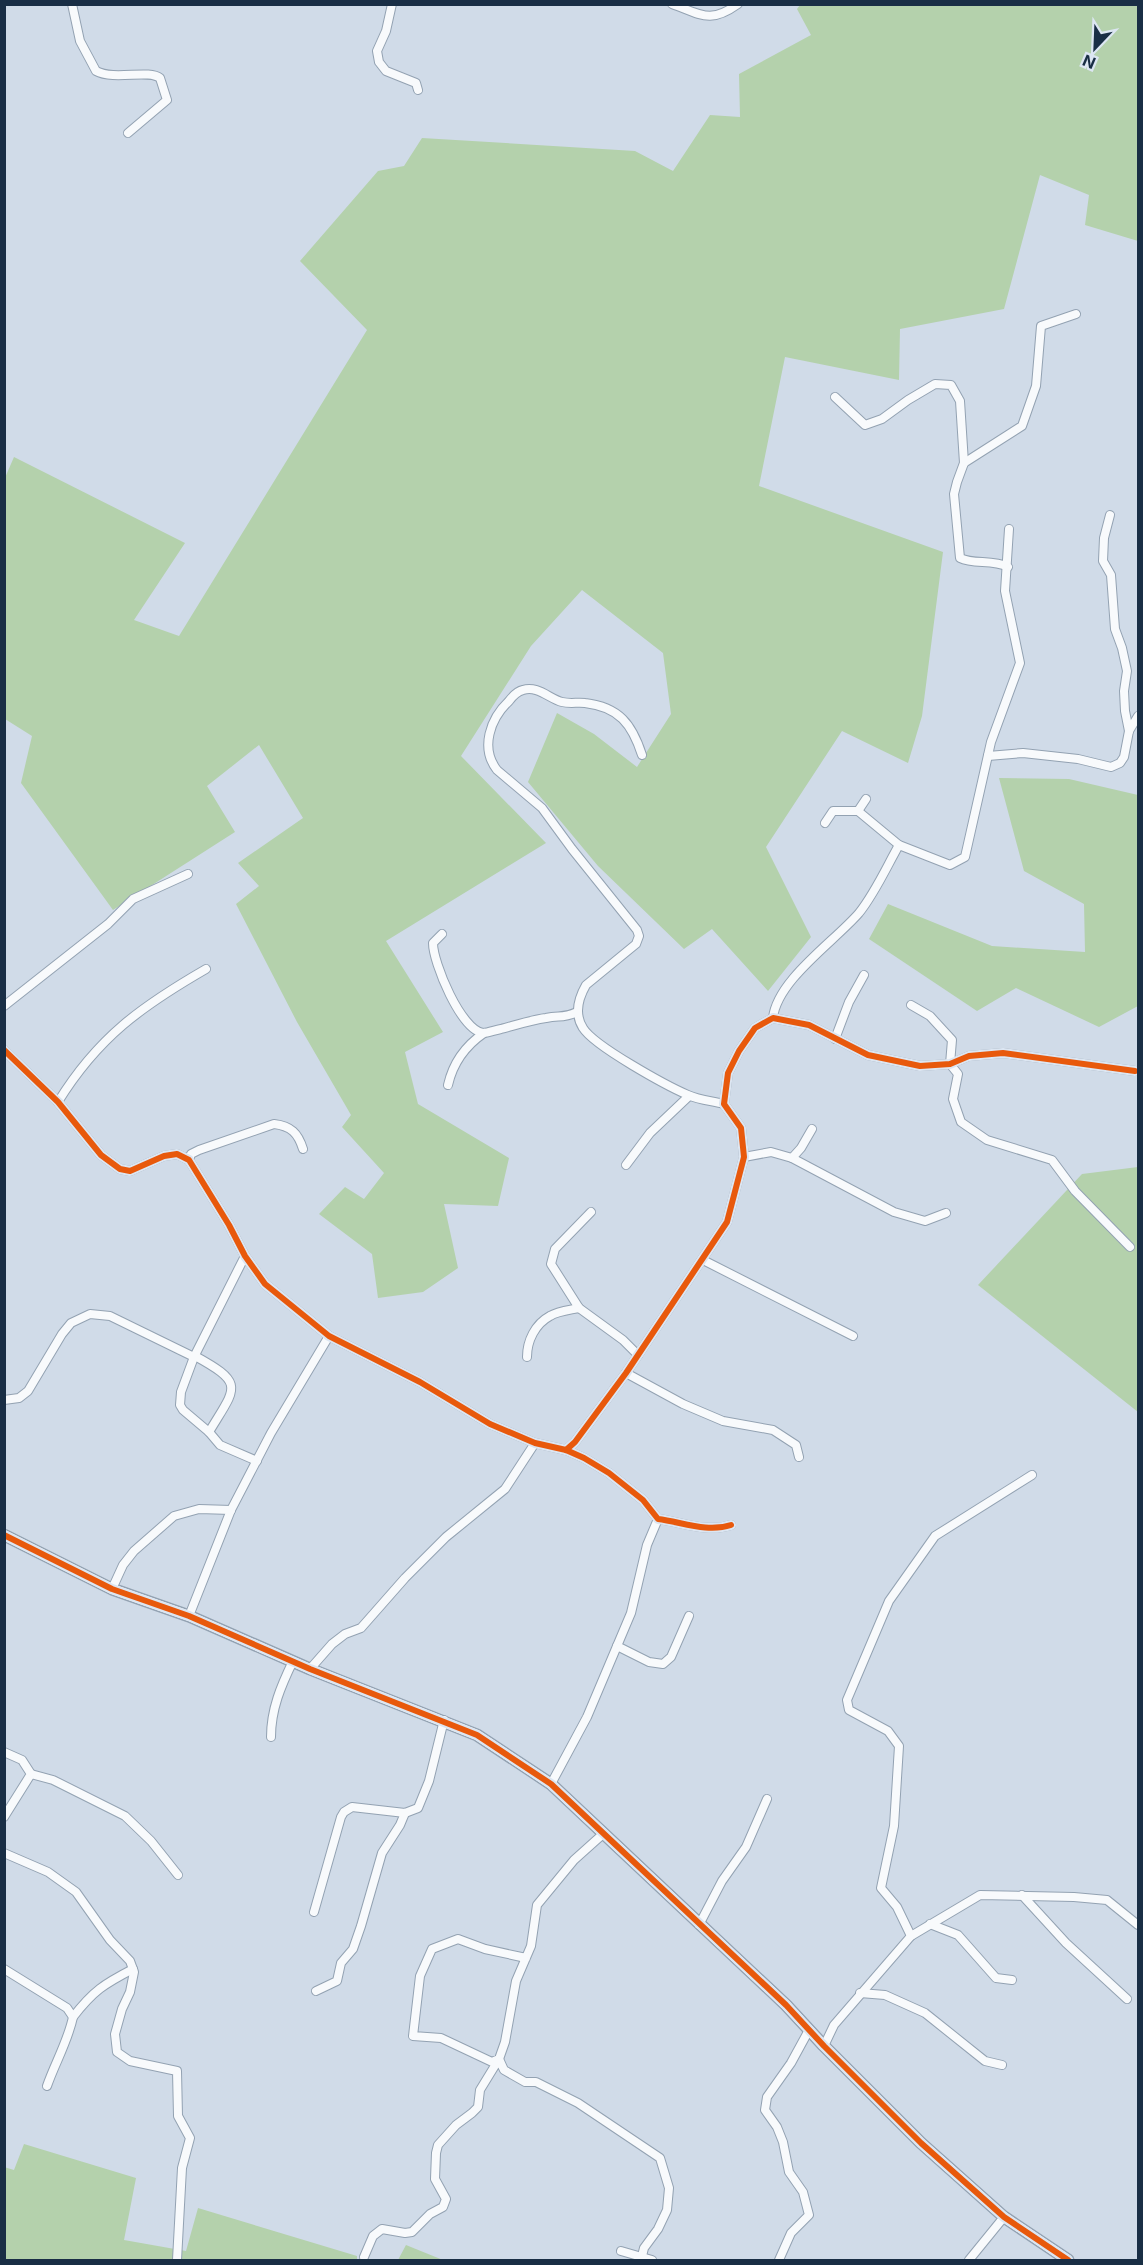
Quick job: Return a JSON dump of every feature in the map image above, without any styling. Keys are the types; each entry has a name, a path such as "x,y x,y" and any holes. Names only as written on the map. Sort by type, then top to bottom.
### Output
{"street":[{"path":"72,4 80,41 96,71 110,75 135,76 149,73 160,78 167,100 128,133"},
{"path":"392,4 386,31 377,51 379,62 386,71 416,83 418,90"},
{"path":"672,4 709,18 725,14 738,4"},
{"path":"964,463 1022,426 1035,386 1041,326 1076,314"},
{"path":"835,397 865,425 882,419 935,384 951,385 960,401 964,463 954,494 960,558 965,561 998,562 1008,567"},
{"path":"1110,515 1104,538 1103,561 1111,575 1114,629 1122,648 1127,671 1124,691 1129,731"},
{"path":"825,823 833,811 858,811 898,845 950,865 965,857 991,742 1020,663 1005,591 1009,529"},
{"path":"566,1450 575,1442 626,1373 727,1222 744,1157 741,1128 724,1104 689,1096 629,1064 583,1029 577,1012 580,994 586,985 636,944 639,936 637,930 542,808 496,771 491,763 488,749 489,734 493,720 501,708 523,690 533,689 562,702 597,705 614,712 629,724 642,755"},
{"path":"988,756 1023,753 1078,759 1112,766 1120,763 1124,757 1129,731 1138,716"},
{"path":"858,811 866,800"},
{"path":"773,1018 774,1007 792,982 815,955 865,905 898,845"},
{"path":"4,1006 108,924 133,899 188,874"},
{"path":"442,934 433,943 433,950 442,977 464,1017 474,1030 484,1033"},
{"path":"58,1102 77,1072 117,1029 145,1006 206,969"},
{"path":"835,1039 849,1002 864,975"},
{"path":"911,1005 930,1016 952,1040 950,1064 958,1074 953,1099 961,1122 987,1140 1052,1160 1075,1191 1130,1246"},
{"path":"448,1085 451,1072 466,1048 484,1033 544,1018 564,1018 577,1012"},
{"path":"724,1104 728,1073 739,1051 755,1028 773,1018 808,1025 868,1055 920,1066 950,1064 969,1056 1003,1053 1135,1071"},
{"path":"4,1050 58,1102 101,1155 120,1169 130,1171 164,1156 177,1154 189,1160 229,1225 244,1256 265,1284 329,1336 420,1382 490,1424 535,1443 566,1450 584,1458 609,1473 643,1500 658,1519 720,1529 731,1525"},
{"path":"626,1166 650,1133 689,1096"},
{"path":"189,1160 191,1155 199,1150 274,1124 284,1125 295,1131 303,1149"},
{"path":"792,1158 812,1129"},
{"path":"744,1157 771,1152 792,1158 894,1212 925,1221 946,1213"},
{"path":"591,1212 555,1249 551,1264 579,1308 623,1340 638,1354"},
{"path":"244,1256 195,1356 181,1392 180,1405 191,1419 209,1432 220,1445 257,1461"},
{"path":"703,1260 853,1336"},
{"path":"527,1357 527,1346 535,1329 550,1316 579,1308"},
{"path":"4,1400 19,1398 28,1391 71,1323 90,1314 111,1316 222,1371 231,1386 229,1399 209,1432"},
{"path":"189,1616 231,1510 329,1336"},
{"path":"626,1373 683,1404 723,1421 773,1430 796,1446 799,1457"},
{"path":"310,1669 332,1644 345,1634 361,1628 405,1578 446,1537 506,1489 535,1443"},
{"path":"911,1936 897,1907 881,1888 894,1826 899,1746 888,1731 849,1710 847,1700 889,1601 935,1536 1032,1475"},
{"path":"112,1589 123,1564 134,1551 174,1516 199,1509 231,1510"},
{"path":"551,1784 587,1717 631,1613 647,1545 658,1519"},
{"path":"5,1537 112,1589 189,1616 310,1669 444,1720 477,1735 551,1784 786,2005 921,2143 1004,2217 1068,2260"},
{"path":"617,1646 649,1662 663,1664 671,1657 689,1616"},
{"path":"271,1737 271,1718 292,1661"},
{"path":"314,1912 344,1812 352,1807 405,1813 418,1808 429,1781 444,1720"},
{"path":"4,1752 22,1760 31,1774 53,1780 125,1816 150,1841 178,1875"},
{"path":"4,1817 31,1774"},
{"path":"699,1925 722,1881 746,1847 766,1799"},
{"path":"316,1991 337,1981 341,1963 352,1949 361,1926 382,1853 405,1813"},
{"path":"364,2257 373,2236 382,2229 405,2234 412,2232 430,2214 444,2207 446,2199 435,2179 438,2145 477,2107 480,2090 499,2060 505,2042 516,1981 531,1946 537,1905 574,1860 603,1834"},
{"path":"4,1853 48,1872 76,1892 110,1940 130,1961 134,1972 130,1992 122,2009 115,2034 117,2052 130,2061 177,2071 178,2116 190,2138 182,2168 177,2260"},
{"path":"824,2046 834,2025 911,1936 980,1895 1107,1900 1138,1925"},
{"path":"1022,1895 1066,1943 1127,1998"},
{"path":"930,1924 958,1935 996,1978 1012,1980"},
{"path":"499,2060 492,2062 441,2038 413,2036 420,1976 432,1949 458,1939 485,1949 526,1958"},
{"path":"4,1969 67,2008 73,2017"},
{"path":"47,2086 73,2017 87,1998 101,1985 133,1969"},
{"path":"860,1993 885,1995 925,2013 985,2061 1002,2065"},
{"path":"780,2260 792,2233 808,2215 803,2192 789,2172 783,2142 777,2127 765,2110 767,2097 791,2063 809,2030"},
{"path":"499,2060 504,2070 525,2082 536,2082 578,2103 660,2158 669,2188 667,2210 658,2229 644,2248 642,2256"},
{"path":"969,2260 1004,2217"},
{"path":"621,2252 652,2260"}],"green space":[{"path":"800,5 1138,5 1138,241 1085,225 1089,195 1040,175 1004,309 900,329 899,380 785,357 759,486 943,552 922,716 908,763 842,731 766,847 811,937 768,991 712,929 684,949 598,866 528,782 557,713 594,734 637,767 671,714 663,653 582,590 531,646 461,756 546,843 386,941 443,1032 405,1052 418,1104 509,1158 498,1206 444,1204 458,1268 423,1292 378,1298 372,1254 319,1214 345,1187 364,1199 384,1173 342,1127 351,1115 297,1022 236,904 259,886 238,863 303,818 259,745 207,786 235,832 113,910 21,783 32,736 5,719 4,480 14,457 185,543 134,620 179,636 367,330 300,261 378,171 404,166 422,138 635,151 673,171 710,115 740,117 739,74 811,35 797,9"},
{"path":"999,778 1069,779 1138,795 1138,1006 1099,1027 1016,988 977,1011 869,939 888,904 992,946 1085,952 1084,904 1024,871"},
{"path":"1138,1167 1138,1412 978,1285 1082,1174"},
{"path":"24,2144 136,2178 124,2240 186,2251 198,2208 357,2256 357,2260 5,2260 4,2167 14,2170"},
{"path":"406,2245 443,2260 398,2260"}],"cycle path":[{"path":"566,1450 575,1442 626,1373 727,1222 744,1157 741,1128 724,1104 728,1073 739,1051 755,1028 773,1018 809,1025 868,1055 920,1066 950,1064 969,1056 1003,1053 1135,1071"},
{"path":"4,1050 58,1102 101,1155 120,1169 130,1171 164,1156 177,1154 189,1160 245,1256 265,1284 329,1336 420,1382 490,1424 535,1443 566,1450 584,1458 609,1473 643,1500 658,1519 713,1528 731,1525"},
{"path":"4,1535 112,1589 189,1616 310,1669 477,1735 551,1784 786,2005 921,2143 1004,2217 1068,2260"}]}
